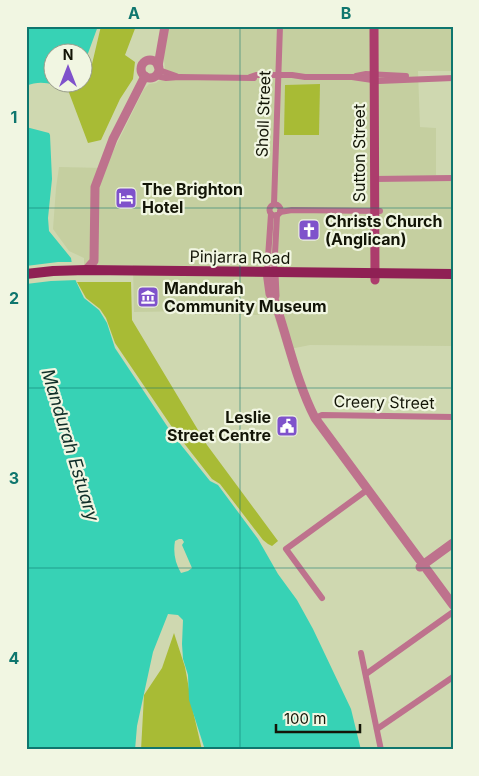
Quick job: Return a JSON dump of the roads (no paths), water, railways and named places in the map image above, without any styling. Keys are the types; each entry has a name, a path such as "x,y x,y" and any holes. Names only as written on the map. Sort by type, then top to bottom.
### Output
{"main road":[{"name":"Sutton Street","path":"374,26 377,78 378,276"},
{"name":"Sutton Street","path":"377,78 380,26"},
{"name":"Pinjarra Road","path":"26,274 53,271 378,276 453,274"},
{"name":"Pinjarra Road","path":"26,281 82,272"},
{"name":"Pinjarra Road","path":"378,276 453,281"}],"street":[{"path":"160,26 153,55 142,67 142,72 150,78 158,71 165,26"},
{"name":"Sholl Street","path":"270,275 276,210 280,26"},
{"path":"150,60 155,62 158,71"},
{"path":"158,71 179,77 250,77 256,75 377,78 400,75 414,78 453,78"},
{"path":"82,272 94,261 94,187 113,139 145,76"},
{"path":"377,178 453,178"},
{"path":"276,210 377,211"},
{"path":"270,275 276,293 274,299 301,384 315,418 367,490 374,496 453,612 366,674"},
{"name":"Creery Street","path":"315,418 322,415 453,417"},
{"path":"322,598 301,572 286,549 367,490"},
{"path":"422,566 453,543"},
{"path":"422,566 453,605"},
{"path":"361,653 380,750"},
{"path":"377,729 453,677"}],"water":[{"path":"26,26 98,26 92,42 42,42 42,83 26,86"},
{"name":"Mandurah Estuary","path":"26,127 49,133 50,135 52,179 48,218 49,231 71,258 74,277 84,298 99,310 107,323 115,348 173,435 210,481 218,485 258,539 278,574 297,600 351,709 361,750 205,750 189,700 188,675 183,659 183,620 178,615 168,614 153,652 137,726 135,750 26,750","holes":["182,539 184,542 182,545 192,568 181,573 174,549 175,541"]}],"place":[{"name":"The Brighton Hotel","path":"126,198"},
{"name":"Christs Church (Anglican)","path":"309,230"},
{"name":"Mandurah Community Museum","path":"148,297"},
{"name":"Leslie Street Centre","path":"287,426"}]}
